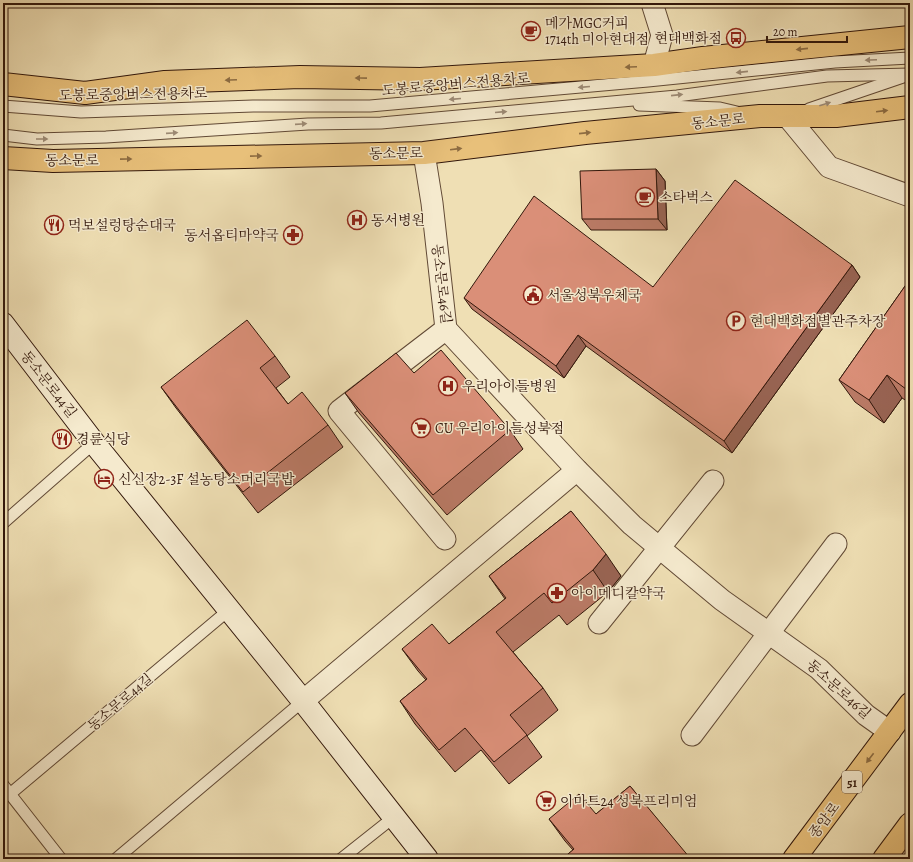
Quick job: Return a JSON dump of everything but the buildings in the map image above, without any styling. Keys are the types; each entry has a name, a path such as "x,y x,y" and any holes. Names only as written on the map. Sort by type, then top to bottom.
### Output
{"main road":[{"path":"3,84 85,93 165,82 300,77 420,79 654,65 703,58 910,37"},
{"name":"동소문로","path":"3,158 53,161 424,153 585,133 760,116 836,116 910,107"},
{"name":"종암로","path":"794,859 910,704"},
{"path":"884,859 910,824"}],"street":[{"path":"652,3 662,35 654,65"},
{"path":"788,116 829,167 910,196"},
{"name":"동소문로46길","path":"424,153 432,203 446,329 577,470 632,525 722,600 819,669 866,714 890,732"},
{"name":"동소문로44길","path":"3,324 94,444 230,609 426,859"},
{"path":"445,539 334,415 446,329"},
{"path":"303,701 577,470"},
{"path":"598,623 713,481"},
{"path":"692,735 836,544"}],"lane":[{"name":"도봉로중앙버스전용차로","path":"3,106 81,112 253,106 370,106 648,82 835,62 910,58"},
{"path":"3,135 37,139 106,137 308,124 382,123 678,96 827,76 910,74"},
{"path":"788,116 910,74"},
{"path":"596,103 720,108 760,116"},
{"path":"3,523 94,444"},
{"name":"동소문로44길","path":"6,789 230,609"},
{"path":"116,859 303,701"},
{"path":"6,789 61,859"},
{"path":"341,859 394,817"}],"place":[{"name":"메가MGC커피 1714th 미아현대점","path":"531,31"},
{"name":"현대백화점","path":"736,38"},
{"name":"스타벅스","path":"645,197"},
{"name":"동서병원","path":"357,220"},
{"name":"먹보설렁탕순대국","path":"54,225"},
{"name":"동서옵티마약국","path":"293,235"},
{"name":"서울성북우체국","path":"533,295"},
{"name":"현대백화점별관주차장","path":"736,321"},
{"name":"우리아이들병원","path":"448,386"},
{"name":"CU 우리아이들성북점","path":"421,428"},
{"name":"경륜식당","path":"62,439"},
{"name":"신신장2-3F 설농탕소머리국밥","path":"104,479"},
{"name":"아이메디칼약국","path":"557,593"},
{"name":"이마트24 성북프리미엄","path":"546,801"}]}
